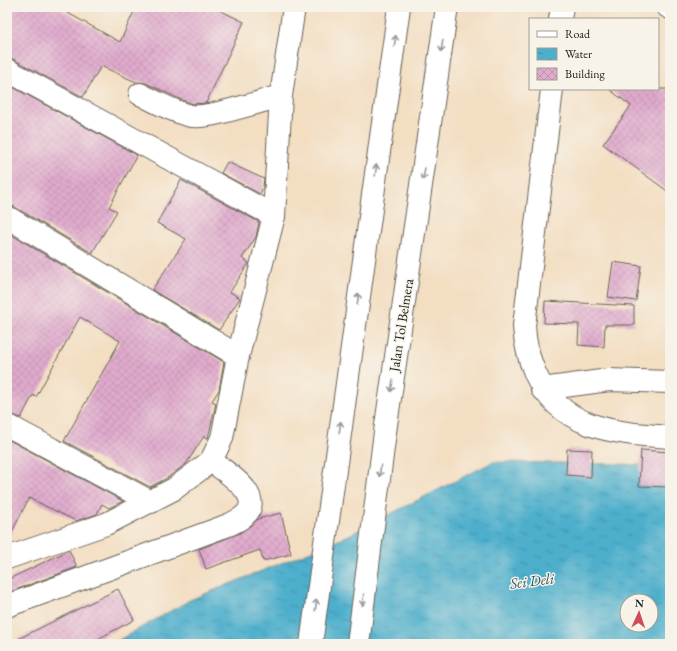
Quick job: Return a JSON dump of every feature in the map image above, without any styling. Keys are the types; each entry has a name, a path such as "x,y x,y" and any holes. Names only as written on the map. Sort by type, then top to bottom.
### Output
{"main road":[{"path":"10,553 106,524 151,502 193,477 211,461 222,438 238,356 274,216 281,96 294,7"},
{"path":"311,644 334,466 399,7"},
{"name":"Jalan Tol Belmera","path":"358,644 385,432 447,7"},
{"path":"560,18 562,7"},
{"path":"7,70 274,216"},
{"path":"552,90 524,326 527,354 542,389 563,410 575,418 610,431 633,435 670,437"},
{"path":"140,94 176,112 192,116 230,110 281,96"},
{"path":"7,217 238,356"},
{"path":"542,389 609,380 670,382"},
{"path":"7,425 151,502"},
{"path":"7,606 216,530 241,518 248,510 250,501 248,491 211,461"}],"water":[{"name":"Sei Deli","path":"493,462 621,464 670,467 670,644 112,644 190,600 341,539"}],"building":[{"path":"7,7 57,7 120,42 136,7 213,7 244,22 206,103 193,104 146,83 136,82 101,66 83,97 13,59 7,58"},
{"path":"7,84 137,155 109,207 117,211 92,253 13,206 7,205"},
{"path":"670,89 670,193 603,144 631,106 610,90"},
{"path":"227,162 264,179 260,194 221,173"},
{"path":"181,180 259,222 256,237 242,258 249,263 230,292 240,298 219,330 152,290 186,239 157,223"},
{"path":"7,232 224,362 219,390 212,401 216,403 208,438 204,436 186,464 167,478 150,487 64,441 120,341 80,317 36,397 33,395 21,418 7,413"},
{"path":"613,262 641,266 636,301 608,297"},
{"path":"545,301 634,306 634,325 605,325 604,347 578,345 579,324 544,323"},
{"path":"7,439 123,501 109,508 102,504 97,514 76,521 29,498 7,542"},
{"path":"567,449 592,450 591,477 566,475"},
{"path":"641,450 670,452 670,487 639,486"},
{"path":"281,513 291,554 263,561 260,550 206,569 199,549 240,533 258,519"},
{"path":"69,550 77,567 7,593 7,580"},
{"path":"118,589 134,620 88,644 8,644"}]}
